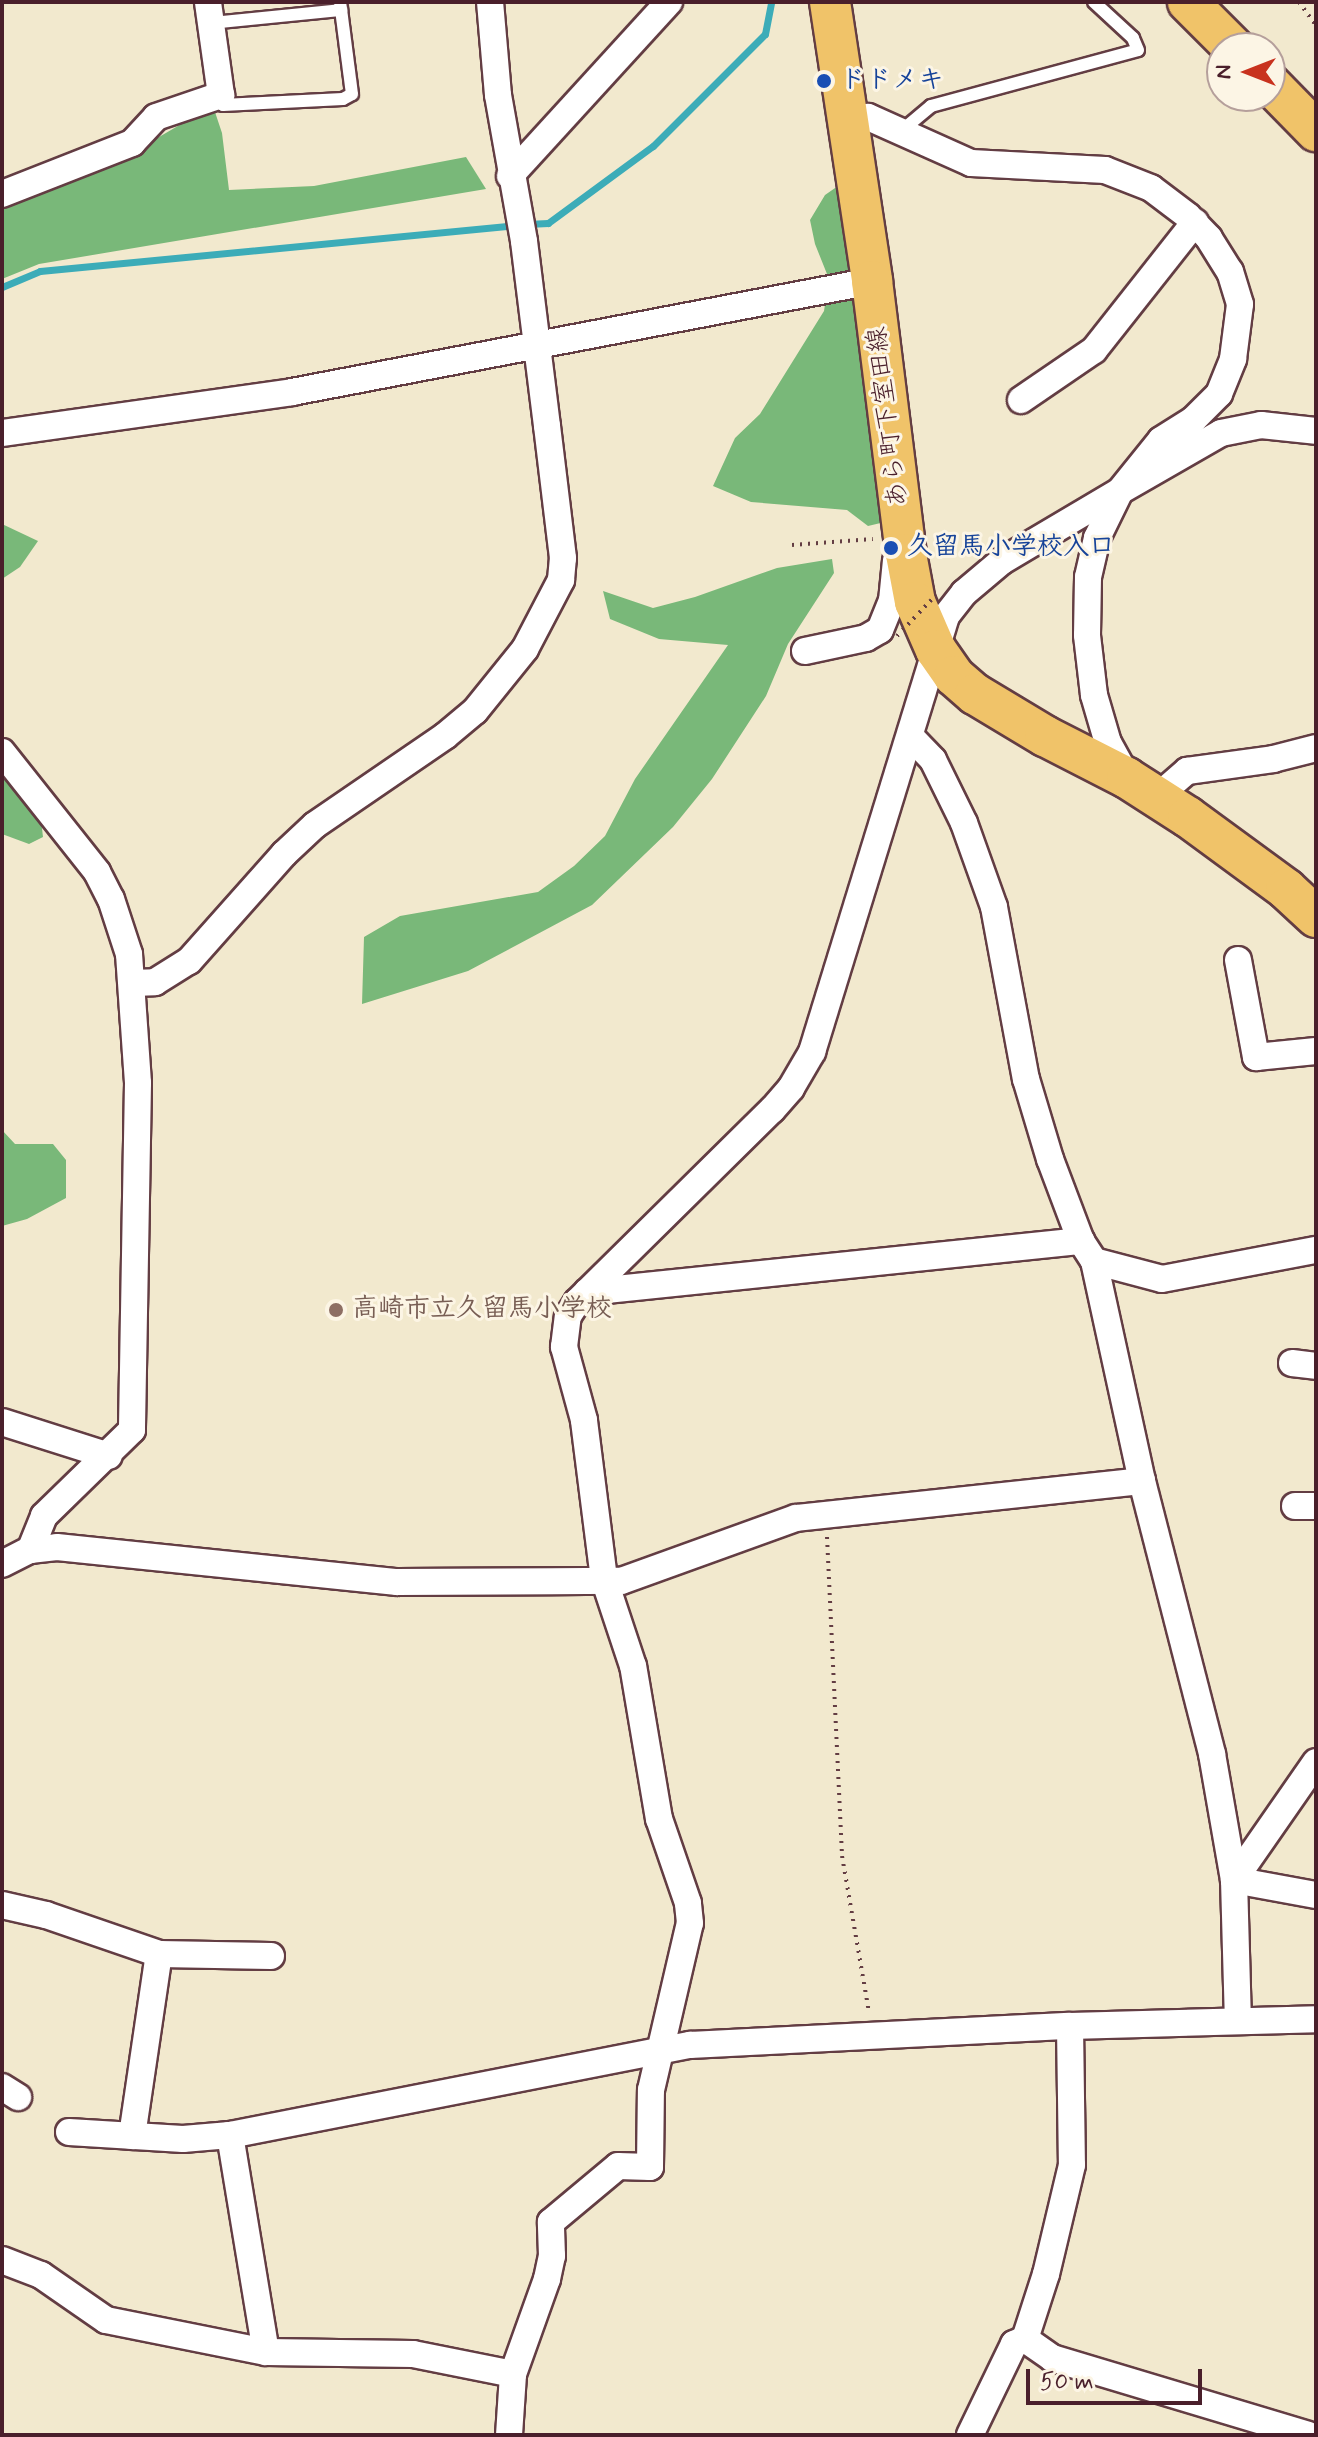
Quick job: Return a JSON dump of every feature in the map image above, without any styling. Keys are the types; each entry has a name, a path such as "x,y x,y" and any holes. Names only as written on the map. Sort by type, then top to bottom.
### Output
{"main road":[{"name":"あら町下室田線","path":"830,2 872,281 904,543 915,602 936,650 954,676 1002,713 1142,788 1234,850 1316,917"},
{"path":"1188,2 1218,32"},
{"path":"1286,100 1316,131"}],"street":[{"path":"132,983 155,982 189,961 284,854 325,818 445,736 475,711 525,649 556,594 563,565 524,241 510,176 490,2"},
{"path":"510,176 669,2"},
{"path":"2,194 132,143 156,117 221,95 209,12"},
{"path":"849,117 868,117 971,163 1105,170 1151,188 1195,222 1209,238 1230,272 1240,304 1233,359 1219,394 1193,420 1161,440 1120,491 1097,538 1088,577 1087,635 1094,695 1108,743 1142,788 1187,771 1273,759 1316,748"},
{"path":"1021,400 1094,350 1195,222"},
{"path":"2,433 292,392 872,281"},
{"path":"509,2435 513,2374 547,2279 552,2256 551,2222 618,2166 650,2167 651,2090 690,1923 688,1903 659,1819 633,1666 604,1579 584,1420 564,1347 568,1316 587,1292 772,1110 807,1062 821,1029 946,616 964,593 1002,561 1221,433 1261,425 1316,431"},
{"path":"805,651 866,638 880,630 892,601 895,561 904,543"},
{"path":"910,736 933,760 964,823 994,907 1026,1079 1050,1159 1088,1251 1142,1481 1212,1754 1234,1880 1238,2021"},
{"path":"2,752 97,872 120,925 132,983 138,1083 132,1430 109,1456 44,1516 30,1550"},
{"path":"1238,960 1256,1057 1316,1051"},
{"path":"587,1292 1088,1251 1162,1279 1316,1250"},
{"path":"2,1422 109,1456"},
{"path":"2,1564 30,1550 57,1547 397,1582 621,1581 796,1518 1142,1481"},
{"path":"1234,1880 1316,1762"},
{"path":"1234,1880 1316,1895"},
{"path":"2,1905 46,1915 159,1954 271,1956"},
{"path":"132,2136 159,1954"},
{"path":"69,2132 183,2139 230,2135 663,2048 1070,2026 1316,2019"},
{"path":"970,2435 1014,2344 1025,2339 1046,2274 1072,2165 1070,2026"},
{"path":"230,2135 266,2352"},
{"path":"2,2260 41,2275 106,2320 266,2352 413,2354 513,2374"},
{"path":"1025,2339 1052,2358 1308,2435"}],"lane":[{"path":"900,132 931,106 1138,50 1133,38 1094,2"},
{"path":"209,12 340,6 352,94 343,99 223,105 221,95"}],"path":[{"path":"1299,2 1316,25"},
{"path":"792,545 904,543"},
{"path":"897,636 935,596"},
{"path":"826,1514 842,1856 873,2035"}],"green space":[{"path":"215,112 222,133 229,190 314,186 466,157 486,189 39,264 2,279 2,204 135,151 195,116"},
{"path":"838,186 889,521 868,526 847,510 751,502 713,486 735,438 760,414 824,311 829,279 815,244 810,220 825,195"},
{"path":"2,524 38,541 20,567 2,579"},
{"path":"832,559 834,573 788,644 766,696 712,779 673,827 592,905 468,971 362,1004 364,937 400,916 538,892 574,866 605,836 635,779 728,645 659,639 610,619 603,591 653,608 695,597 777,568"},
{"path":"2,771 41,820 43,837 29,844 2,834"},
{"path":"2,1130 15,1144 53,1144 66,1160 66,1198 27,1219 2,1226"}],"waterway":[{"path":"527,224 548,223 653,146 765,34 771,2"},
{"path":"2,287 40,271 514,225"}],"place":[{"name":"ドドメキ","path":"824,81"},
{"name":"久留馬小学校入口","path":"891,548"},
{"name":"高崎市立久留馬小学校","path":"336,1310"}]}
